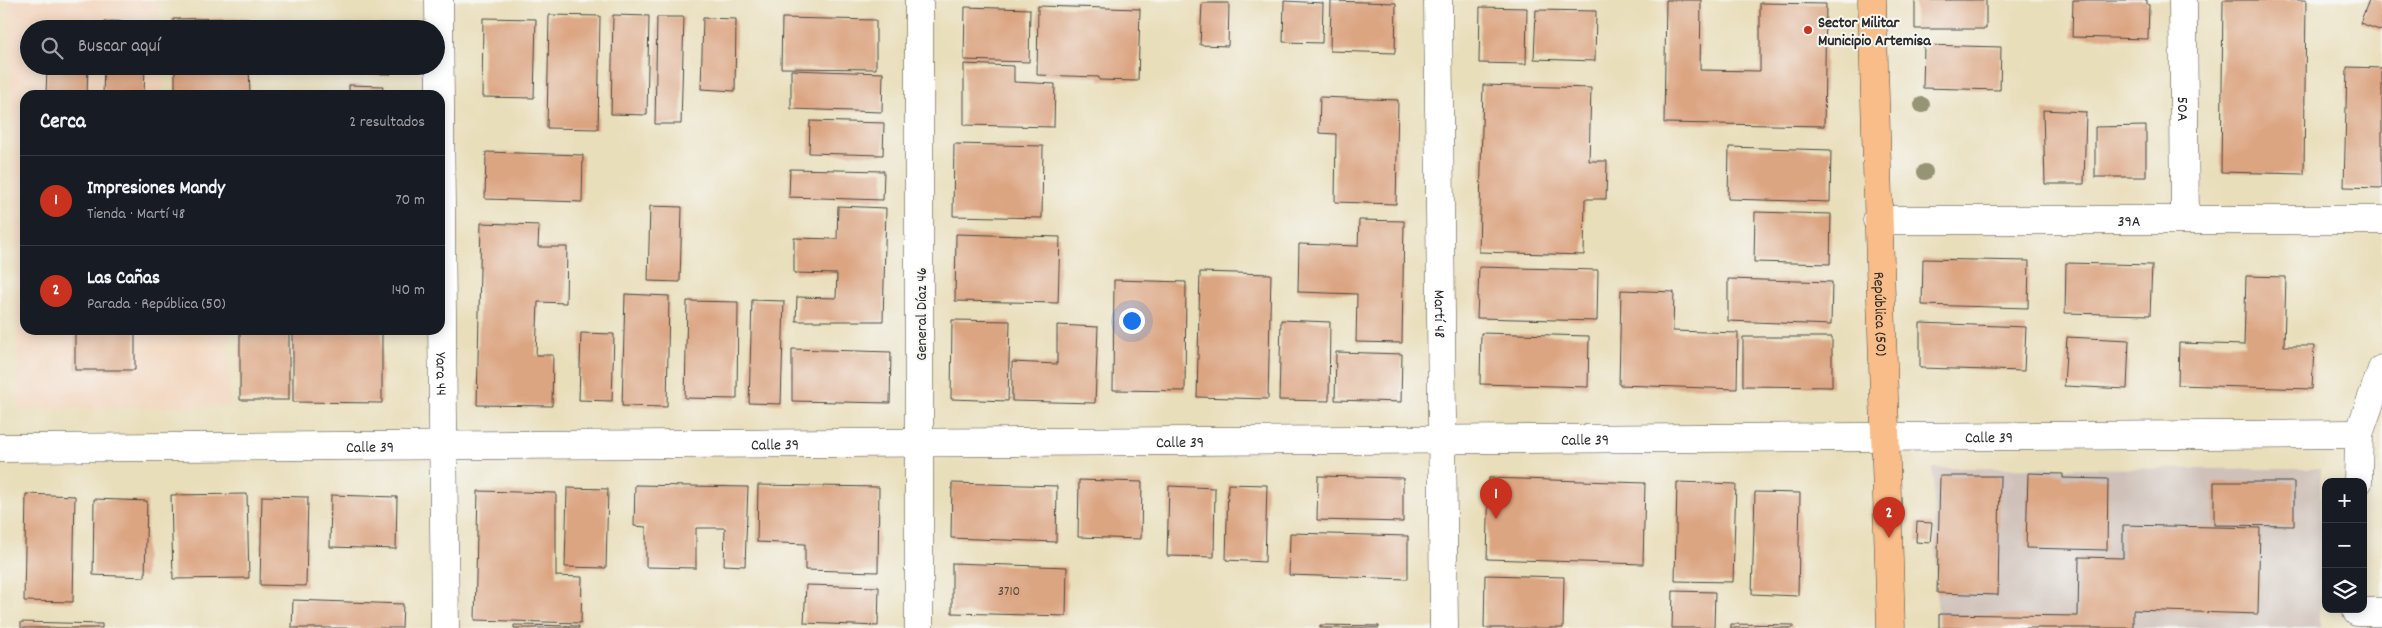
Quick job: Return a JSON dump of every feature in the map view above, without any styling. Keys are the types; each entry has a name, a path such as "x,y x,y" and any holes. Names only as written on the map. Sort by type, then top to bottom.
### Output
{"main road":[{"name":"República (50)","path":"1872,0 1883,436 1891,628"}],"street":[{"name":"Yara 44","path":"439,0 439,20"},
{"name":"General Díaz 46","path":"919,0 921,442 919,628"},
{"name":"Martí 48","path":"1438,0 1444,628"},
{"name":"50A","path":"2183,0 2185,219"},
{"name":"Yara 44","path":"440,75 440,90"},
{"name":"39A","path":"1878,220 2382,220"},
{"name":"Yara 44","path":"443,335 445,628"},
{"path":"2358,478 2359,434 2382,369"},
{"name":"Calle 39","path":"0,448 2359,434"}],"shaded area":[{"path":"9,0 158,0 159,20 20,20 20,75 163,75 164,90 20,90 20,335 228,335 230,406 19,410"},
{"path":"1933,468 2320,469 2320,628 1938,628"}],"building":[{"path":"1666,0 1701,0 1700,70 1760,71 1760,3 1826,4 1824,126 1664,123"},
{"path":"1915,0 1986,0 1986,29 1915,29"},
{"path":"2073,0 2147,0 2149,5 2148,39 2072,37"},
{"path":"2223,0 2306,0 2304,174 2221,172"},
{"path":"2369,0 2382,0 2382,31 2360,23"},
{"path":"1284,1 1323,3 1322,43 1283,42"},
{"path":"1331,1 1396,3 1395,53 1330,51"},
{"path":"1202,3 1229,3 1228,46 1200,45"},
{"path":"1038,6 1140,9 1138,81 1099,80 1099,77 1037,75"},
{"path":"965,7 1030,9 1029,62 964,60"},
{"path":"1480,7 1527,8 1526,64 1479,63"},
{"path":"1536,10 1596,11 1595,61 1534,59"},
{"path":"549,15 600,16 598,129 547,128"},
{"path":"613,15 649,16 647,115 611,114"},
{"path":"657,17 684,17 681,124 655,124"},
{"path":"248,18 248,20 173,20"},
{"path":"483,18 536,19 534,98 482,97"},
{"path":"703,18 736,19 735,91 701,89"},
{"path":"782,18 876,20 876,69 781,68"},
{"path":"1924,45 2001,47 2000,90 1923,88"},
{"path":"964,64 1014,66 1014,82 1055,84 1054,127 964,125"},
{"path":"2347,67 2382,68 2382,188 2344,187"},
{"path":"791,70 883,73 882,112 791,109"},
{"path":"47,75 88,75 87,90 46,90"},
{"path":"104,75 145,75 144,90 103,90"},
{"path":"175,75 249,75 250,90 175,90"},
{"path":"349,85 383,86 383,90 349,90"},
{"path":"1483,85 1591,88 1589,161 1607,161 1606,199 1585,199 1584,255 1479,252"},
{"path":"1320,97 1398,100 1396,204 1335,202 1336,134 1319,133"},
{"path":"2043,110 2086,112 2084,184 2045,184"},
{"path":"810,121 884,123 883,155 809,153"},
{"path":"2146,126 2146,177 2095,177 2095,127"},
{"path":"954,144 1043,146 1042,218 953,216"},
{"path":"1729,147 1831,150 1830,202 1728,199"},
{"path":"486,152 583,155 582,202 485,199"},
{"path":"790,169 884,171 883,200 789,197"},
{"path":"650,206 682,207 680,282 648,281"},
{"path":"838,206 886,208 883,321 796,321 797,297 836,298 837,274 794,273 794,238 837,239"},
{"path":"1755,212 1831,214 1830,264 1754,262"},
{"path":"1359,220 1404,221 1402,343 1356,342 1357,294 1298,292 1299,244 1358,246"},
{"path":"481,223 539,225 538,247 567,247 566,303 538,302 536,355 553,355 552,406 477,405"},
{"path":"956,234 1060,237 1058,303 955,301"},
{"path":"1923,259 2029,261 2028,308 1922,305"},
{"path":"2066,263 2152,265 2150,315 2065,313"},
{"path":"1479,267 1598,270 1597,321 1477,318"},
{"path":"1200,272 1271,274 1268,399 1197,397"},
{"path":"2246,276 2286,277 2284,346 2314,346 2312,389 2178,385 2179,343 2244,345"},
{"path":"1728,279 1832,282 1831,325 1728,321"},
{"path":"1114,280 1186,282 1185,391 1113,390"},
{"path":"1621,290 1674,292 1673,331 1738,333 1737,389 1619,385"},
{"path":"625,294 669,296 667,407 622,406"},
{"path":"752,300 784,301 781,404 749,403"},
{"path":"687,301 738,302 737,399 685,398"},
{"path":"952,320 1010,321 1008,401 951,399"},
{"path":"1281,320 1330,322 1329,401 1279,400"},
{"path":"1920,323 2026,327 2024,371 1920,368"},
{"path":"1057,325 1098,327 1095,403 1012,401 1012,362 1057,364"},
{"path":"581,333 614,334 612,401 579,400"},
{"path":"1481,333 1589,336 1588,387 1480,384"},
{"path":"75,335 135,335 135,370 75,370"},
{"path":"240,335 289,335 289,400 240,400"},
{"path":"293,335 382,335 382,403 293,402"},
{"path":"1743,337 1832,337 1832,387 1743,386"},
{"path":"2067,337 2129,340 2127,389 2064,386"},
{"path":"792,349 891,352 890,403 792,401"},
{"path":"1336,352 1402,354 1401,402 1335,400"},
{"path":"2028,473 2063,474 2063,478 2108,479 2107,550 2026,548"},
{"path":"1318,476 1403,478 1403,522 1317,520"},
{"path":"1940,476 2000,476 1998,595 1937,593"},
{"path":"1489,478 1645,483 1643,564 1487,559"},
{"path":"1079,480 1142,482 1141,539 1078,537"},
{"path":"1677,482 1736,484 1733,582 1675,581"},
{"path":"2214,482 2294,482 2294,526 2214,525"},
{"path":"952,483 1057,486 1056,542 951,538"},
{"path":"1228,484 1267,485 1265,562 1226,560"},
{"path":"635,485 748,487 745,566 724,565 725,528 696,528 696,568 646,567 646,527 634,526"},
{"path":"758,485 879,487 878,572 805,570 805,544 757,542"},
{"path":"1169,486 1215,488 1214,557 1167,556"},
{"path":"567,488 608,489 606,568 565,567"},
{"path":"478,491 556,493 556,576 582,577 581,623 475,620"},
{"path":"1755,492 1800,493 1798,596 1752,594"},
{"path":"26,494 75,496 73,602 24,601"},
{"path":"247,494 249,578 173,579 171,495"},
{"path":"331,495 397,497 396,549 330,547"},
{"path":"262,496 308,497 306,586 260,585"},
{"path":"94,499 147,501 145,577 93,575"},
{"path":"1917,522 1932,523 1930,543 1916,542"},
{"path":"2123,525 2260,528 2258,614 2133,610 2133,628 1939,628 1939,614 2078,616 2079,557 2123,558"},
{"path":"1290,533 1408,536 1408,579 1289,575"},
{"path":"952,563 1067,567 1066,616 952,613"},
{"path":"1485,575 1564,577 1563,628 1484,628"},
{"path":"806,585 879,587 878,626 804,623"},
{"path":"1673,591 1715,592 1714,628 1672,628"},
{"path":"293,600 403,604 402,628 292,628"},
{"path":"21,622 102,624 102,628 21,628"},
{"path":"1731,624 1793,625 1793,628 1731,628"},
{"path":"514,625 579,626 579,628 514,628"},
{"path":"1320,625 1379,626 1379,628 1320,628"}],"place":[{"name":"Sector Militar Municipio Artemisa","path":"1808,30"},
{"name":"Impresiones Mandy","path":"1496,519"},
{"name":"Las Cañas","path":"1889,538"}]}
